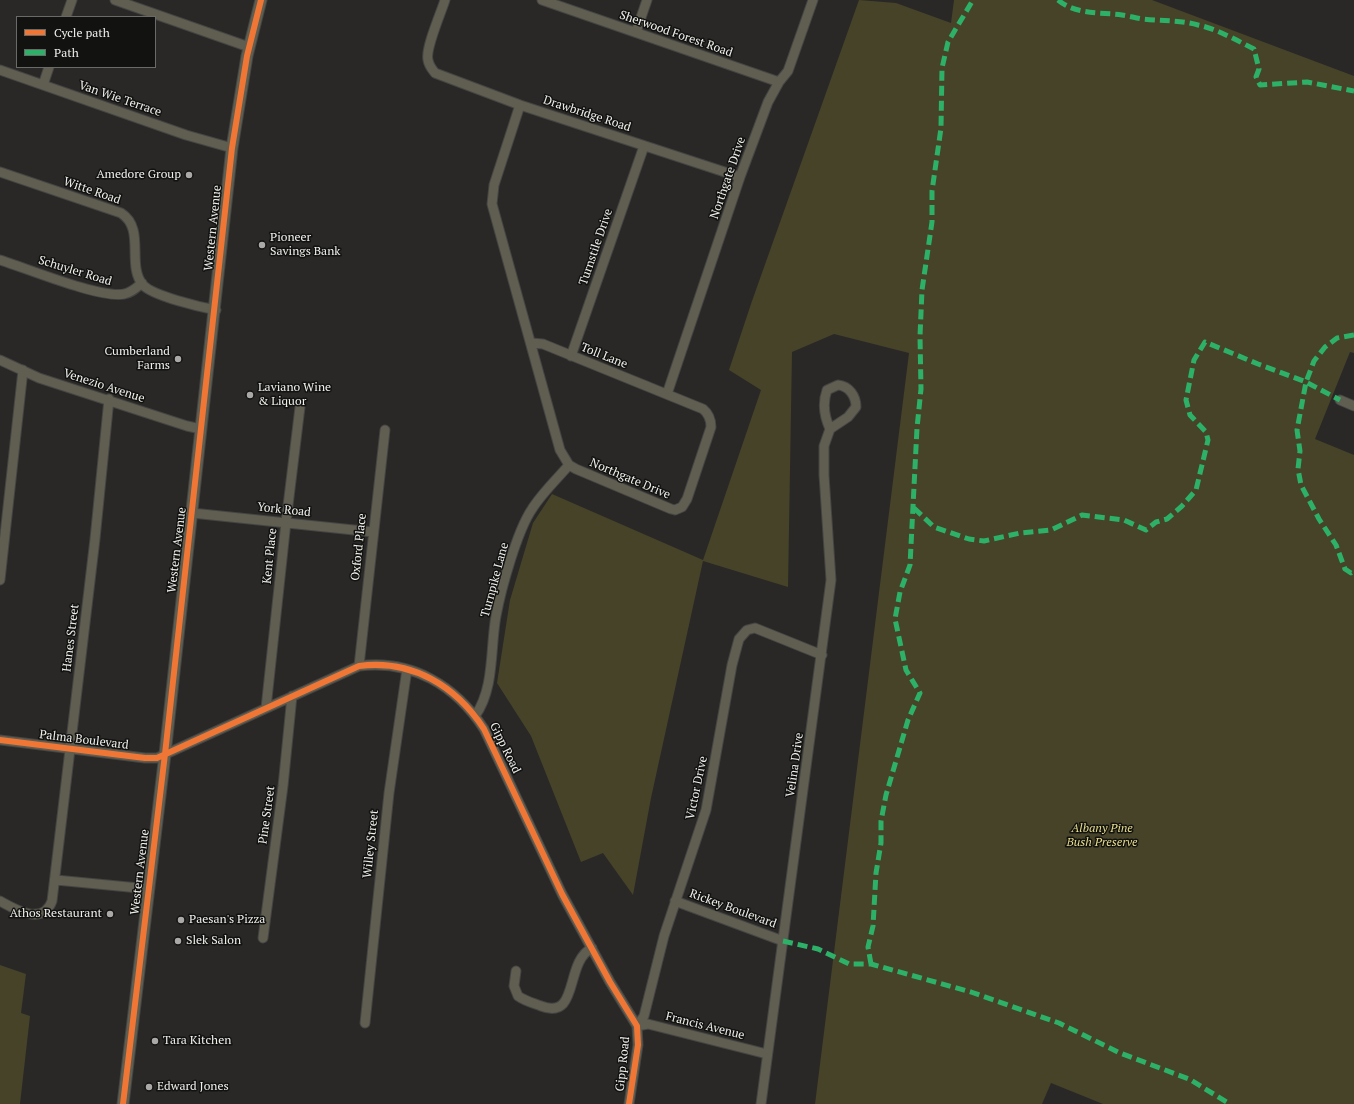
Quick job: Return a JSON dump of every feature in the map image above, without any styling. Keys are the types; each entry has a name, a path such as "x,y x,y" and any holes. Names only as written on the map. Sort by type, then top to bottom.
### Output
{"main road":[{"name":"Western Avenue","path":"123,1104 216,310 232,148 249,47 261,0"}],"street":[{"path":"66,16 72,0"},
{"path":"114,0 249,47"},
{"name":"Drawbridge Road","path":"445,0 428,51 430,67 435,73 520,105 740,177"},
{"name":"Sherwood Forest Road","path":"542,0 779,82"},
{"path":"636,32 647,0"},
{"name":"Northgate Drive","path":"569,465 670,509 675,510 682,507 687,499 711,427 710,416 703,409 667,394 740,177 768,102 779,82 788,71 814,0"},
{"path":"43,85 49,68"},
{"name":"Van Wie Terrace","path":"0,70 192,137 232,148"},
{"path":"520,105 495,181 492,204 508,267 532,343 556,438 562,454 569,465"},
{"name":"Turnstile Drive","path":"571,356 644,146"},
{"name":"Witte Road","path":"0,172 121,213 127,217 134,234 137,269 142,283"},
{"name":"Schuyler Road","path":"0,260 104,294 124,294 131,292 142,283"},
{"path":"142,283 153,292 202,308 216,310"},
{"name":"Toll Lane","path":"532,343 543,344 667,394"},
{"name":"Venezio Avenue","path":"0,360 39,378 109,399 188,426 202,429"},
{"path":"0,580 23,370"},
{"path":"832,386 843,386 854,395 856,407 848,417 830,429 825,418 825,395 827,390 832,386"},
{"name":"Hanes Street","path":"0,901 17,911 29,915 42,914 49,909 56,880 95,539 109,399"},
{"path":"1340,400 1354,406"},
{"name":"Kent Place","path":"266,708 300,407"},
{"name":"Velina Drive","path":"761,1104 831,580 824,475 824,446 830,429"},
{"name":"Oxford Place","path":"359,666 385,430"},
{"name":"Turnpike Lane","path":"475,716 487,694 496,614 511,559 524,525 536,502 569,465"},
{"name":"York Road","path":"192,513 373,532"},
{"name":"Victor Drive","path":"637,1026 644,1016 664,936 706,810 732,665 741,635 747,630 755,628 822,655"},
{"name":"Gipp Road","path":"165,754 359,666 382,665 407,669 425,675 445,686 475,716 495,750 545,859 592,948 637,1026 638,1045 629,1104"},
{"name":"Willey Street","path":"365,1023 388,793 407,669"},
{"name":"Pine Street","path":"263,938 283,786 292,696"},
{"name":"Palma Boulevard","path":"0,740 145,758 157,758 165,754"},
{"path":"56,880 149,889"},
{"name":"Rickey Boulevard","path":"675,901 783,941"},
{"path":"516,971 514,986 518,996 549,1009 556,1009 565,1003 582,955 592,948"},
{"name":"Francis Avenue","path":"637,1026 648,1024 767,1054"}],"green space":[{"name":"Albany Pine Bush Preserve","path":"859,0 896,3 951,23 954,0 1152,0 1354,76 1354,353 1350,352 1315,439 1354,455 1354,1104 1103,1104 1051,1083 1042,1104 815,1104 909,353 834,334 792,352 788,587 703,561 651,798 633,895 603,853 581,862 531,736 497,683 510,600 533,523 552,494 703,560 761,390 729,370"},
{"path":"0,965 26,974 21,1013 30,1016 20,1104 0,1104"}],"marked path":[{"path":"871,964 868,947 873,926 876,873 881,843 881,821 886,795 908,720 920,693 906,670 895,619 900,592 910,565 917,428 921,389 920,336 922,290 932,222 932,191 941,128 942,68 948,42 973,0"},
{"path":"1058,0 1065,5 1080,11 1191,23 1219,32 1254,49 1259,69 1256,77 1260,85 1307,82 1354,91"},
{"path":"1354,335 1337,338 1325,347 1314,361 1306,382 1297,430 1300,451 1298,469 1301,485 1319,519 1336,545 1345,569 1351,573 1354,571"},
{"path":"914,508 934,527 969,539 984,541 1020,533 1051,530 1082,515 1124,520 1146,530 1156,522 1167,519 1182,506 1196,490 1208,440 1206,432 1190,415 1186,400 1194,360 1205,342 1306,382 1340,400"},
{"path":"783,941 818,949 849,964 871,964 971,992 1059,1023 1120,1053 1189,1079 1230,1104"}],"cycle path":[{"path":"123,1104 165,754 232,148 247,56 261,0"},
{"path":"0,740 145,758 157,758 359,666 378,665 397,667 431,679 446,688 460,700 484,729 562,894 610,982 637,1026 638,1045 629,1104"}],"place":[{"name":"Amedore Group","path":"189,175"},
{"name":"Pioneer Savings Bank","path":"262,245"},
{"name":"Cumberland Farms","path":"178,359"},
{"name":"Laviano Wine & Liquor","path":"250,395"},
{"name":"Athos Restaurant","path":"110,914"},
{"name":"Paesan's Pizza","path":"181,920"},
{"name":"Slek Salon","path":"178,941"},
{"name":"Tara Kitchen","path":"155,1041"},
{"name":"Edward Jones","path":"149,1087"}]}
